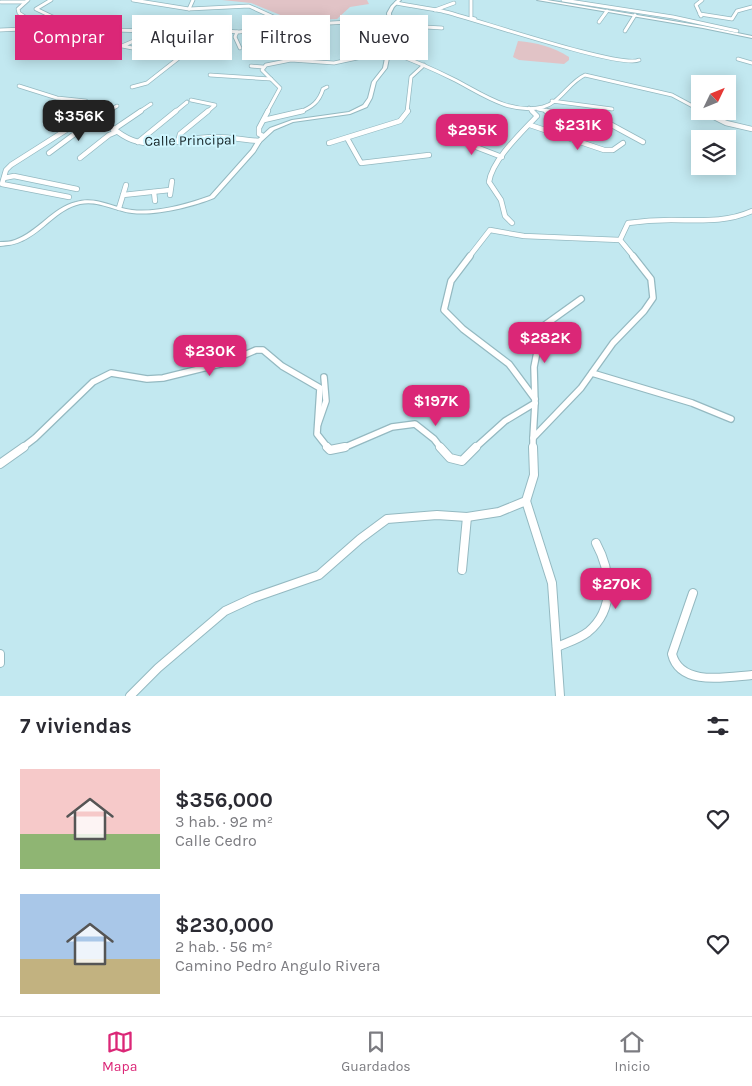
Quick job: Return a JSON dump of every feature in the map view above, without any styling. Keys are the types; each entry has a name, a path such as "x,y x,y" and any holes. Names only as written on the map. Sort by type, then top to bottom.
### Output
{"main road":[{"path":"531,0 541,0 752,36"},
{"path":"554,0 737,31 752,36"}],"street":[{"path":"49,15 36,8 51,0"},
{"path":"133,0 189,9 249,6 269,15"},
{"path":"189,9 193,0"},
{"path":"471,0 471,18 484,20 484,24"},
{"path":"563,0 602,4 737,31"},
{"path":"702,0 696,5 701,16 708,24"},
{"path":"2,2 26,1"},
{"path":"21,15 18,9 26,1"},
{"path":"389,15 397,1 625,62 639,60"},
{"path":"435,10 454,3"},
{"path":"692,21 701,16 732,19 737,11 752,7"},
{"path":"599,22 607,11"},
{"path":"625,31 635,16"},
{"path":"428,26 442,28"},
{"path":"0,30 15,29"},
{"path":"232,31 242,31"},
{"path":"237,32 236,37 240,48"},
{"path":"132,42 122,46 132,48"},
{"path":"738,59 750,63 752,59"},
{"path":"132,87 147,82 176,60"},
{"path":"251,66 263,67 291,60 334,63 347,60"},
{"path":"0,244 21,240 68,206 78,203 94,202 131,212 142,212 208,199 253,151 258,141 272,129 292,121 359,110 368,102 374,82 385,68 387,60"},
{"path":"411,60 455,80 485,98 509,106 531,108 608,123 643,142"},
{"path":"329,143 400,121 406,116 410,100 410,79 415,71 424,65"},
{"path":"263,67 262,70 280,88 259,128 259,134 263,136"},
{"path":"210,75 271,79"},
{"path":"531,108 545,106 578,76 585,75 672,95 691,105"},
{"name":"Calle Principal","path":"19,86 57,98 86,101 115,131 129,140 138,142 178,142 219,137 258,141"},
{"path":"264,120 302,111 320,100 323,89 327,88"},
{"path":"552,100 612,110"},
{"path":"138,142 189,101 215,105 180,134 178,142"},
{"path":"80,158 151,104"},
{"path":"49,153 117,106"},
{"path":"512,222 505,216 501,200 489,182 490,174 513,142 536,116 531,108"},
{"path":"69,197 2,184 6,170 11,165 52,140 84,114 95,110"},
{"path":"718,120 742,128 752,129"},
{"path":"530,125 604,150 613,150 623,143"},
{"path":"450,136 502,157"},
{"path":"347,138 361,163 430,155"},
{"path":"4,178 14,176 77,189"},
{"path":"123,195 170,192 172,181"},
{"path":"119,208 126,185"},
{"path":"154,192 154,201"},
{"path":"620,240 628,222 725,220 740,218 752,211"},
{"path":"535,401 521,376 508,363 456,325 444,310 451,281 488,233 498,229 523,236 590,241 620,240"},
{"path":"533,438 581,388 613,343 644,312 653,298 651,279 620,240"},
{"path":"560,696 552,583 526,501 534,474 534,367 542,327 581,299"},
{"path":"0,464 35,438 93,382 104,375 111,373 147,379 164,378 228,362 256,350 264,350 282,366 320,388 317,434 330,450 342,448 392,427 415,424 434,439 450,458 462,461 496,426 535,401"},
{"path":"592,373 692,403 731,419"},
{"path":"317,426 327,400 324,377"},
{"path":"130,696 158,668 225,611 253,598 319,575 360,539 387,519 437,515 467,517 499,512 526,501"},
{"path":"462,570 467,517"},
{"path":"557,647 583,636 597,623 604,611 608,593 608,573 603,556 596,543"},
{"path":"693,593 672,654 672,660 676,666 691,676 752,675"},
{"path":"0,654 0,663"}],"shaded area":[{"path":"222,0 367,0 369,4 350,7 337,19 330,19 330,15 280,15 251,3"},
{"path":"518,41 550,48 563,53 569,57 569,60 564,64 519,60 513,57"}]}
